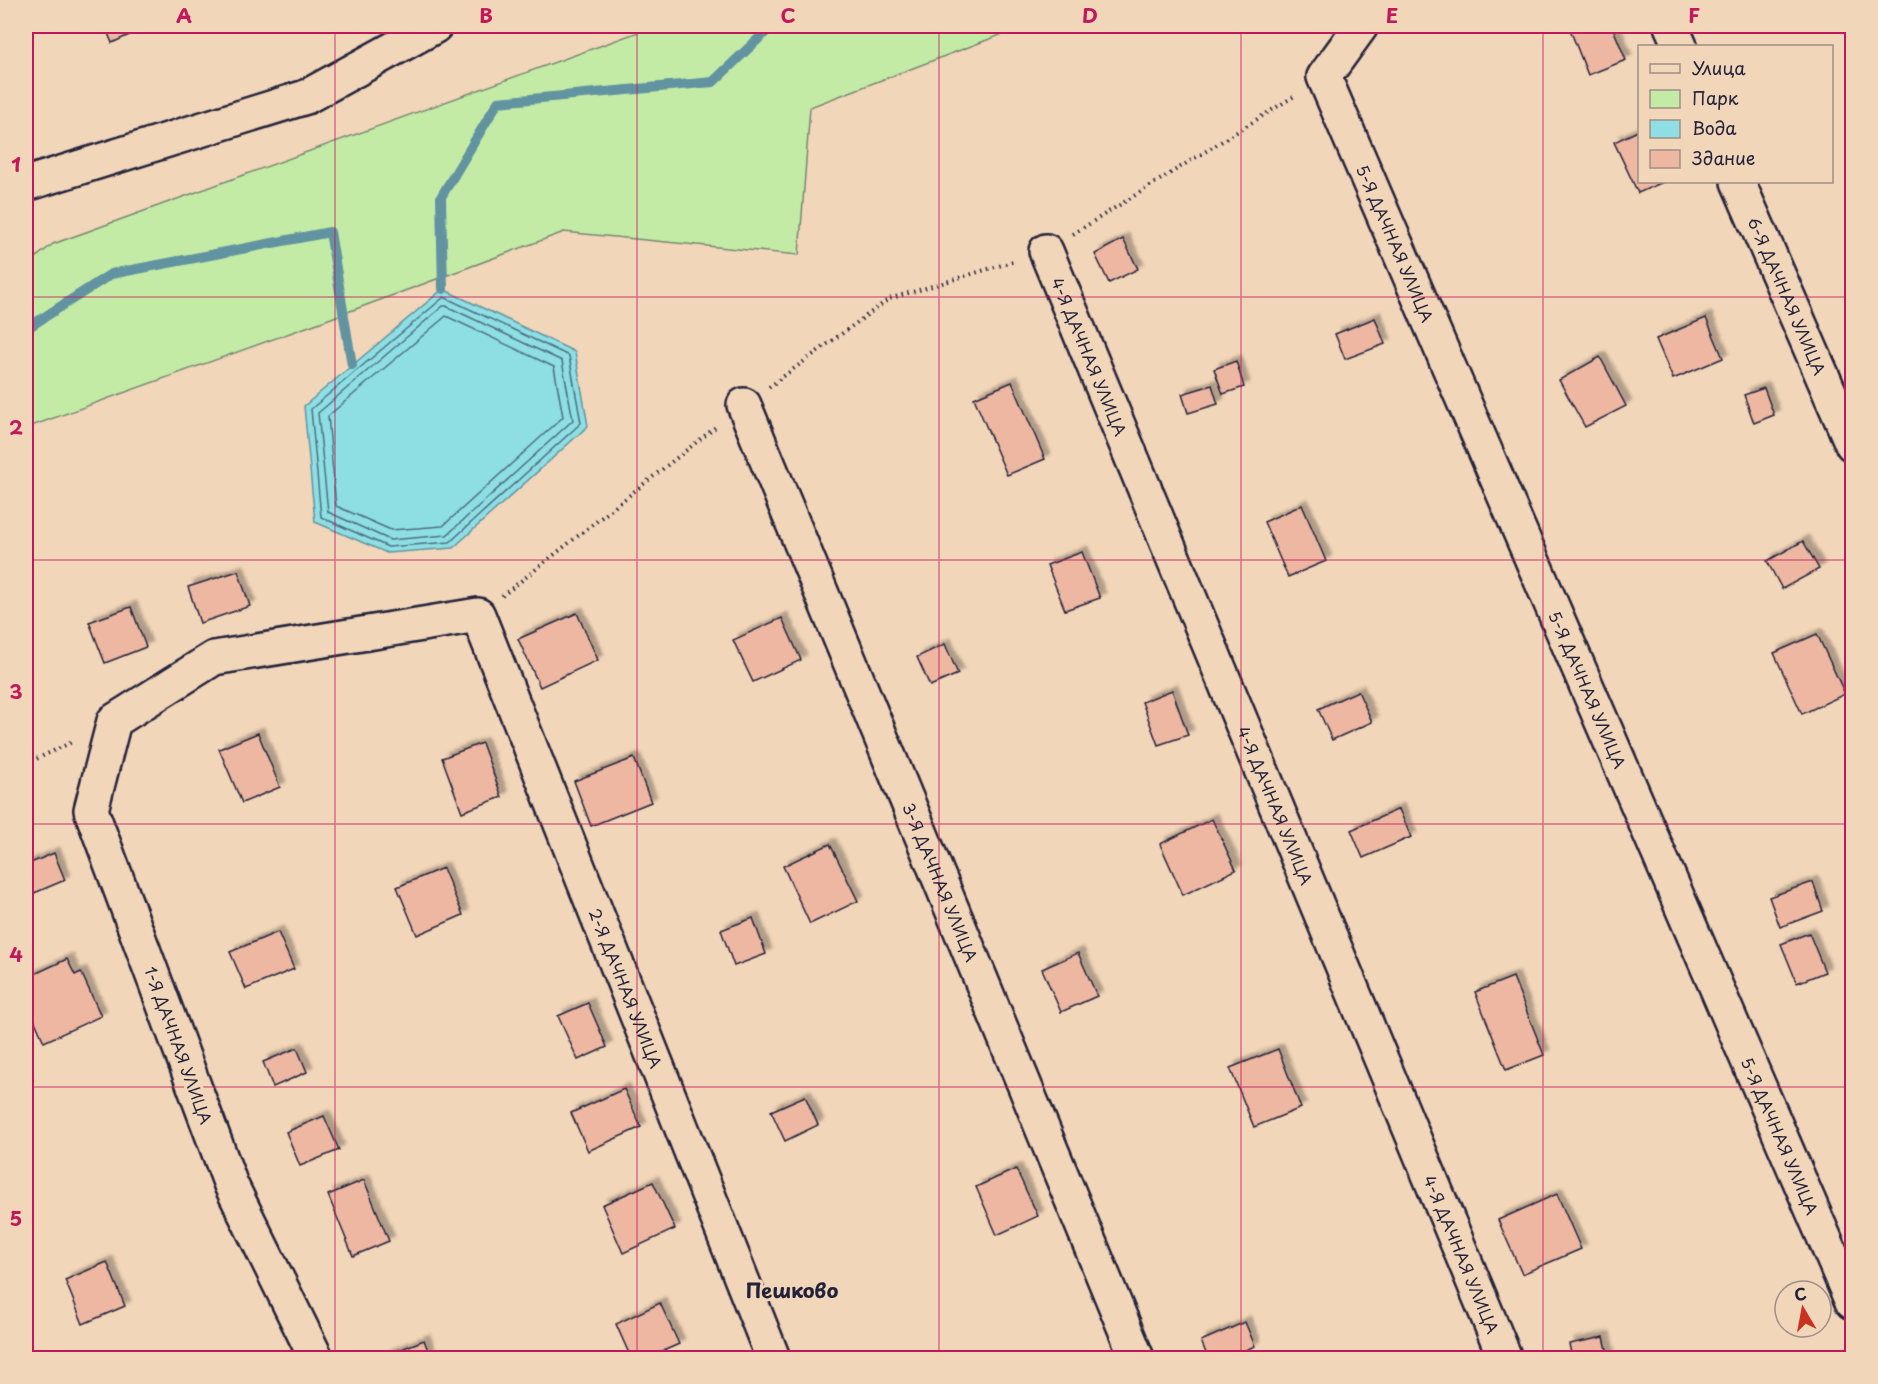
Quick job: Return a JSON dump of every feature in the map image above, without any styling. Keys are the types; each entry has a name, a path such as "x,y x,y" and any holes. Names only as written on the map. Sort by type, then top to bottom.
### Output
{"street":[{"path":"26,184 306,98 435,26"},
{"path":"1324,77 1361,26"},
{"path":"1671,26 1680,45"},
{"name":"5-Я ДАЧНАЯ УЛИЦА","path":"1324,77 1852,1302"},
{"name":"6-Я ДАЧНАЯ УЛИЦА","path":"1738,183 1852,444"},
{"name":"4-Я ДАЧНАЯ УЛИЦА","path":"1046,251 1505,1359"},
{"name":"3-Я ДАЧНАЯ УЛИЦА","path":"744,405 1137,1359"},
{"path":"114,721 214,658 478,615"},
{"name":"2-Я ДАЧНАЯ УЛИЦА","path":"478,615 773,1359"},
{"name":"1-Я ДАЧНАЯ УЛИЦА","path":"114,721 92,810 231,1185 316,1359"}],"path":[{"path":"478,615 744,405 889,299 1046,251 1324,77"},
{"path":"26,764 114,721"}],"green space":[{"path":"655,26 1024,26 810,107 799,255 564,232 26,428 26,265 53,244"}],"water":[{"path":"443,289 575,352 588,426 453,548 387,553 315,522 304,406"}],"building":[{"path":"105,26 149,26 112,43"},
{"path":"1612,26 1626,60 1588,75 1569,27"},
{"path":"1638,131 1638,183 1661,183 1638,193 1614,142"},
{"path":"1123,239 1138,269 1109,283 1095,254"},
{"path":"1375,318 1385,344 1345,359 1335,334"},
{"path":"1706,318 1723,358 1673,379 1656,339"},
{"path":"1600,357 1626,406 1585,427 1559,380"},
{"path":"1236,361 1244,387 1223,394 1214,369"},
{"path":"1012,382 1045,459 1007,475 974,398"},
{"path":"1212,385 1218,404 1188,413 1182,394"},
{"path":"1764,388 1774,415 1754,423 1744,395"},
{"path":"1302,505 1326,561 1288,577 1264,522"},
{"path":"1803,541 1819,569 1782,589 1767,561"},
{"path":"1082,552 1100,598 1065,610 1047,565"},
{"path":"238,571 250,606 200,623 188,587"},
{"path":"131,607 146,647 105,663 89,622"},
{"path":"577,613 598,660 540,687 518,639"},
{"path":"782,618 801,660 753,682 733,640"},
{"path":"1817,634 1845,694 1802,714 1774,653"},
{"path":"945,644 958,674 930,686 917,657"},
{"path":"1172,690 1188,735 1158,745 1142,702"},
{"path":"1358,691 1372,722 1332,740 1318,709"},
{"path":"258,733 280,787 242,803 219,749"},
{"path":"482,743 502,797 462,812 442,758"},
{"path":"634,758 651,802 591,826 574,781"},
{"path":"1399,809 1411,837 1363,858 1351,830"},
{"path":"1212,819 1236,870 1183,895 1160,844"},
{"path":"830,844 858,901 810,924 783,866"},
{"path":"54,853 65,880 32,894 26,878 26,865"},
{"path":"443,868 463,915 417,935 397,887"},
{"path":"1813,882 1823,911 1780,927 1769,897"},
{"path":"753,918 766,954 734,966 721,930"},
{"path":"278,932 294,969 246,989 230,952"},
{"path":"1809,933 1825,972 1797,983 1781,944"},
{"path":"1078,953 1097,996 1061,1012 1042,969"},
{"path":"67,959 75,975 81,972 101,1016 44,1042 26,1001 26,978"},
{"path":"1513,977 1544,1055 1506,1070 1475,992"},
{"path":"588,1003 607,1047 578,1060 558,1016"},
{"path":"297,1048 307,1072 273,1087 263,1062"},
{"path":"1278,1049 1301,1108 1254,1127 1230,1068"},
{"path":"624,1089 641,1127 588,1151 571,1113"},
{"path":"805,1096 818,1125 785,1141 771,1111"},
{"path":"324,1116 339,1150 300,1166 286,1132"},
{"path":"1016,1169 1038,1216 997,1235 976,1187"},
{"path":"364,1180 389,1241 353,1256 328,1195"},
{"path":"653,1182 675,1229 623,1253 602,1205"},
{"path":"1557,1194 1581,1249 1522,1274 1498,1220"},
{"path":"107,1262 125,1306 83,1324 65,1280"},
{"path":"660,1303 679,1344 647,1358 631,1358 616,1324"},
{"path":"1245,1322 1255,1346 1226,1358 1208,1358 1201,1341"},
{"path":"1604,1337 1609,1358 1572,1358 1569,1344"},
{"path":"424,1340 431,1358 379,1358"}],"waterway":[{"path":"443,289 441,197 498,102 713,82 772,26"},
{"path":"26,329 111,274 330,232 352,365"}],"district":[{"name":"Пешково","path":"792,1290"}]}
